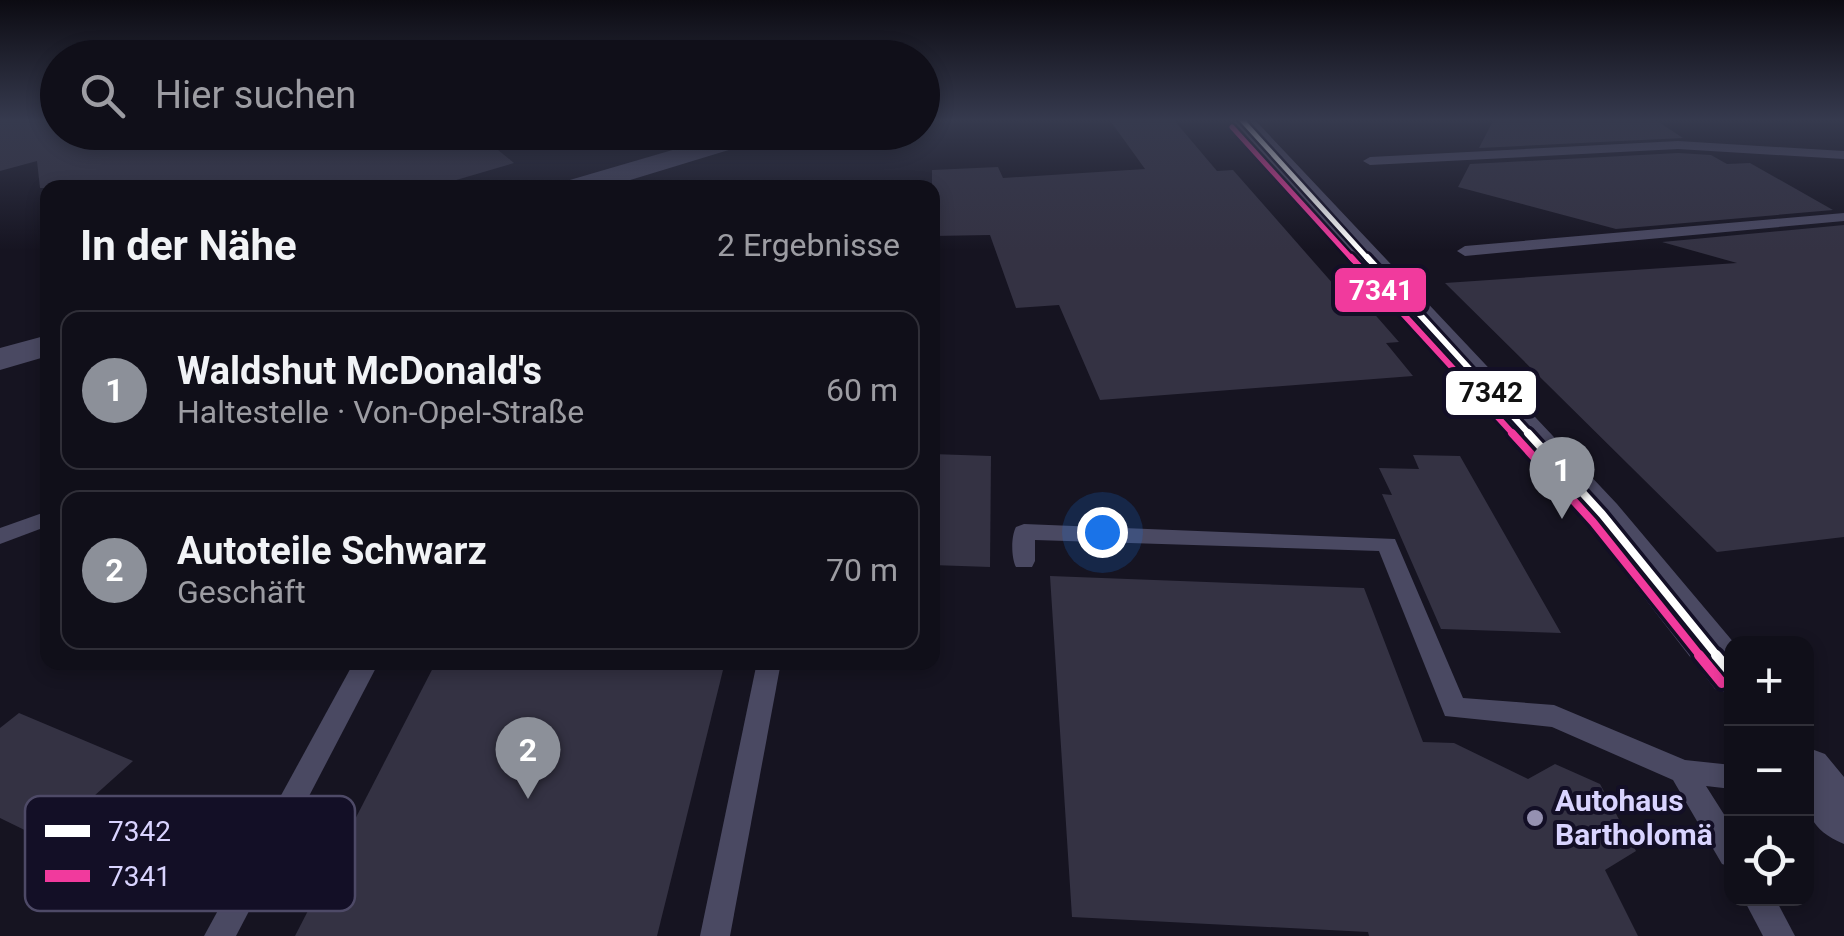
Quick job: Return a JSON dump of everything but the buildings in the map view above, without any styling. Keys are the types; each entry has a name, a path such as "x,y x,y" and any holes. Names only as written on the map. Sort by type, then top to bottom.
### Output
{"street":[{"path":"600,180 658,163"},
{"path":"1281,163 1602,514 1724,665"},
{"path":"0,359 40,347"}],"lane":[{"path":"1466,251 1844,218"},
{"path":"0,536 40,521"},
{"path":"1024,561 1024,532 1387,544 1454,708 1554,716 1683,772 1724,776"},
{"path":"295,796 363,670"},
{"path":"716,936 767,670"},
{"path":"1683,772 1724,841"},
{"path":"1763,906 1780,936"},
{"path":"220,936 233,911"}],"transit line":[{"name":"7341","path":"1265,163 1593,522 1722,683"},
{"name":"7342","path":"1281,163 1602,514 1724,664"}],"place":[{"name":"Waldshut McDonald's","path":"1562,519"},
{"name":"Autoteile Schwarz","path":"528,799"},
{"name":"Autohaus Bartholomä","path":"1535,818"}]}
